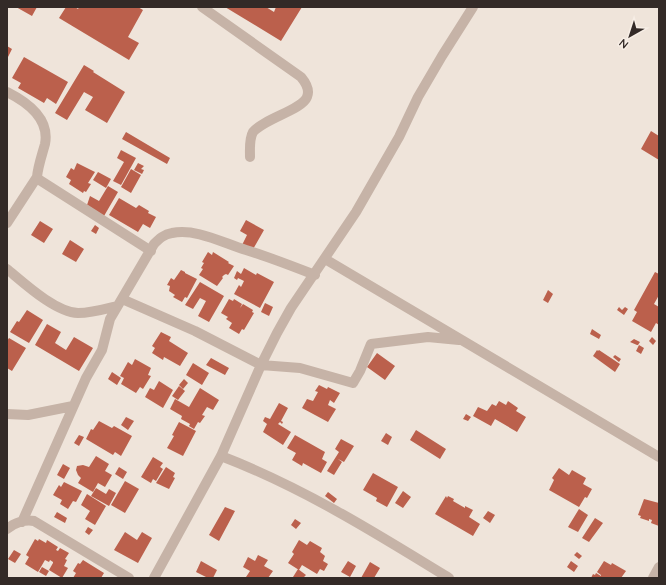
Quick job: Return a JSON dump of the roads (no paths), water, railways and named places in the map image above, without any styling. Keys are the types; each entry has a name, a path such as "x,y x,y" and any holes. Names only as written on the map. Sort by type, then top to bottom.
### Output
{"street":[{"path":"202,7 301,77 307,84 307,97 301,104 268,120 253,133 250,145 250,156"},
{"path":"154,578 221,456 261,365 277,333 356,212 388,158 418,97 473,7"},
{"path":"7,92 22,100 41,118 44,124 46,137 37,178 7,223"},
{"path":"37,178 151,251"},
{"path":"22,522 86,378 102,350 110,319 158,241 167,234 179,232 192,233 260,254 315,275"},
{"path":"325,260 657,454"},
{"path":"7,269 34,292 68,311 79,313 89,312 120,302 195,331 261,365 300,368 354,383 371,344 428,337 462,341"},
{"path":"7,414 28,415 73,406"},
{"path":"221,456 272,478 312,498 449,578"},
{"path":"7,529 30,520 38,522 129,578"},
{"path":"653,578 659,566"}]}
